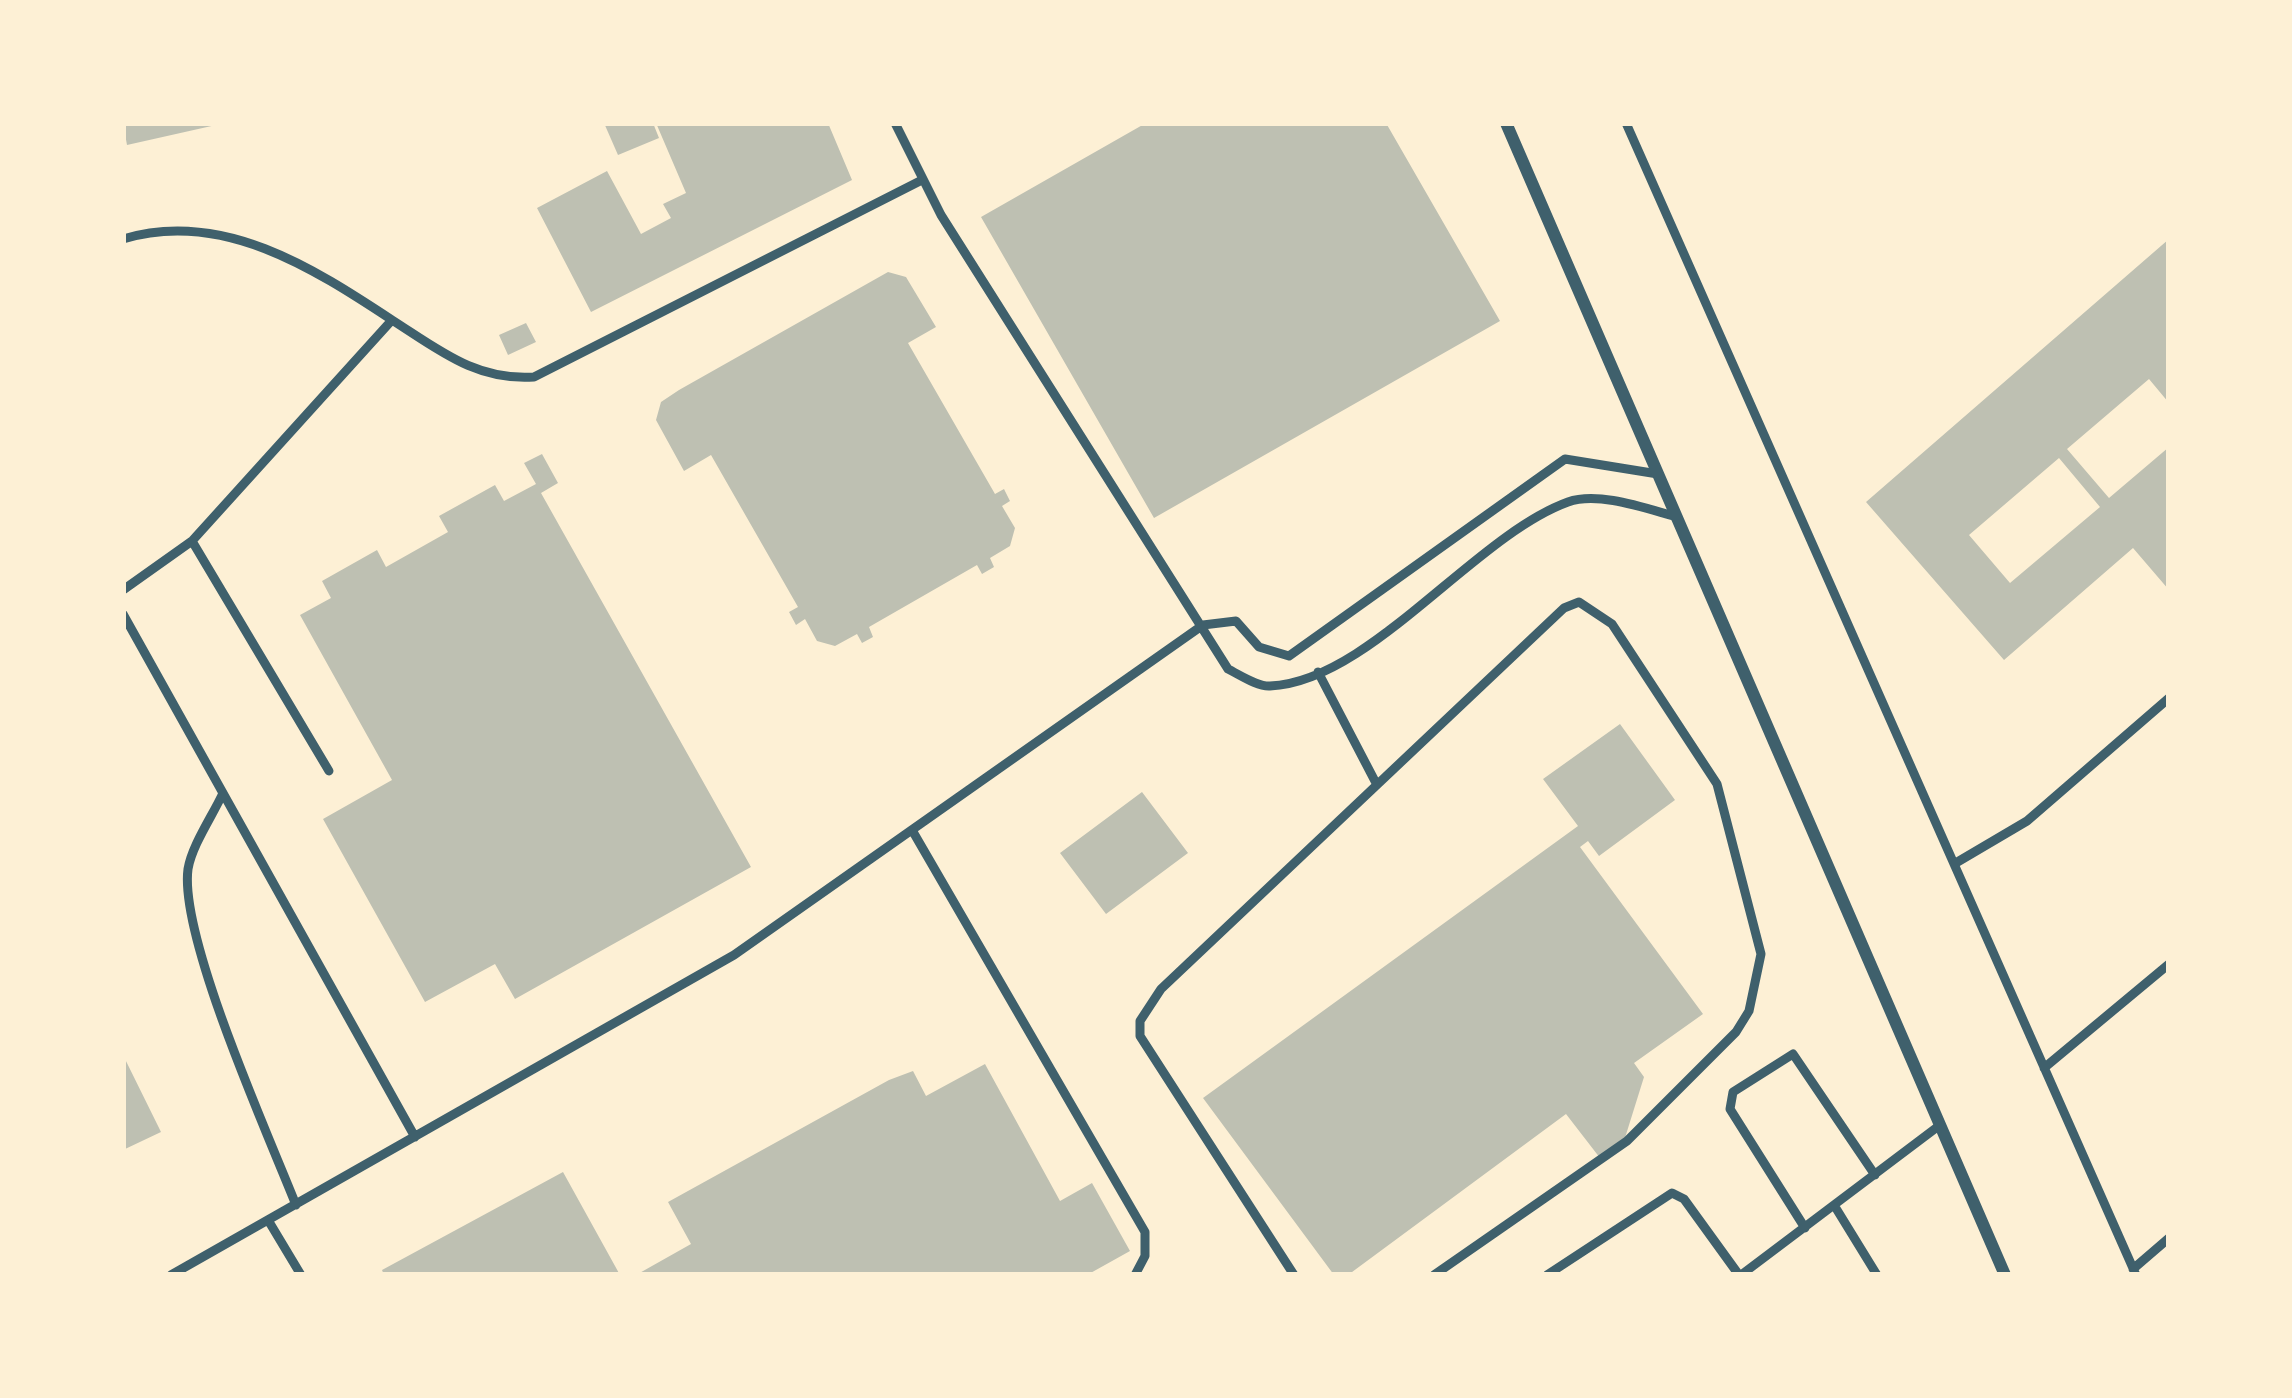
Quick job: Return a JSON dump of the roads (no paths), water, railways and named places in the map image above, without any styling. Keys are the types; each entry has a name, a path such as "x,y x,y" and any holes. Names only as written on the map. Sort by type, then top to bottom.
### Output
{"street":[{"path":"1506,123 2005,1275"}],"lane":[{"path":"895,123 922,180 1228,670 1268,687 1318,672 1362,646 1516,530 1572,500 1624,503 1677,517"},
{"path":"1626,123 2134,1272 2169,1238"},
{"path":"123,239 182,232 274,250 472,372 502,380 534,377 922,180"},
{"path":"123,590 192,542 392,320"},
{"path":"171,1275 734,955 1203,626 1236,622 1259,647 1289,656 1565,459 1658,474"},
{"path":"192,542 329,772"},
{"path":"1294,1275 1140,1036 1140,1021 1161,989 1564,608 1580,602 1594,607 1612,624 1717,784 1761,955 1754,997 1736,1032 1643,1126 1434,1275"},
{"path":"123,614 415,1137"},
{"path":"123,648 137,640"},
{"path":"1318,672 1377,784"},
{"path":"1954,864 2027,821 2169,698"},
{"path":"223,793 188,868 193,915 228,1031 296,1204"},
{"path":"912,830 1145,1232 1145,1256 1135,1275"},
{"path":"2044,1068 2169,964"},
{"path":"1805,1228 1730,1108 1733,1092 1793,1054 1875,1174"},
{"path":"1547,1275 1672,1193 1684,1199 1740,1275 1940,1125"},
{"path":"1834,1205 1877,1275"},
{"path":"268,1220 301,1275"}]}
